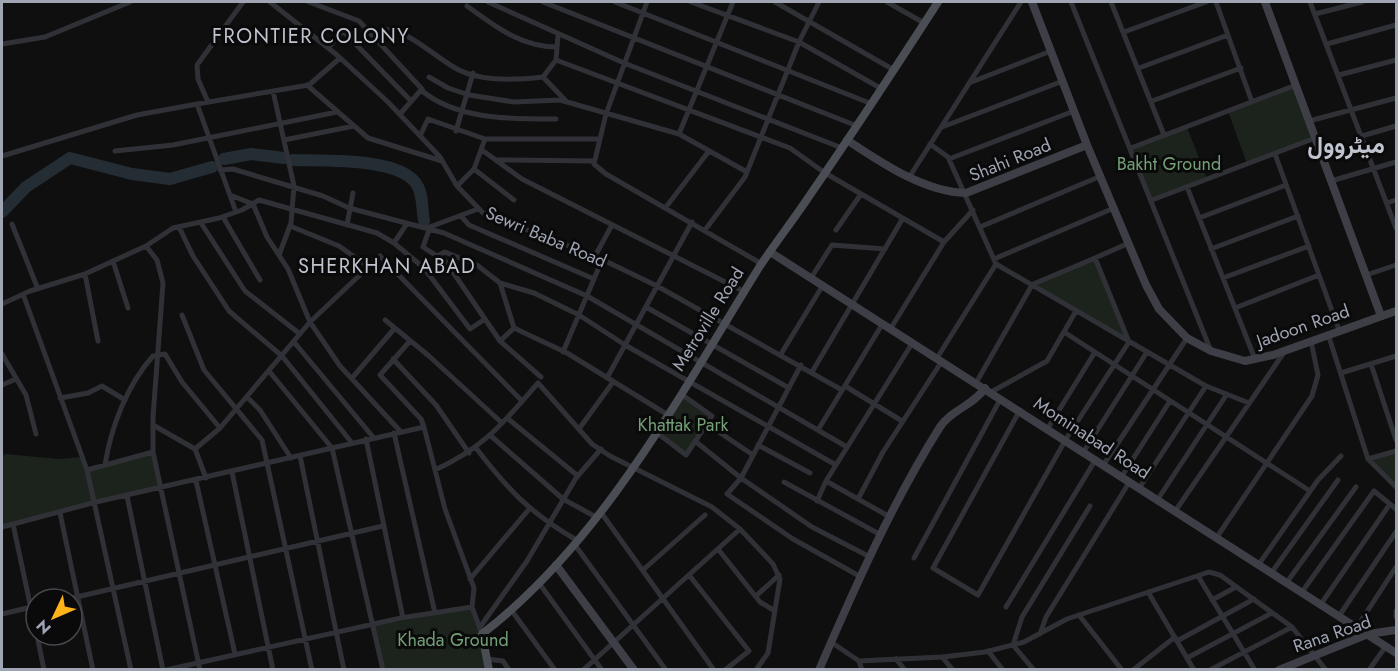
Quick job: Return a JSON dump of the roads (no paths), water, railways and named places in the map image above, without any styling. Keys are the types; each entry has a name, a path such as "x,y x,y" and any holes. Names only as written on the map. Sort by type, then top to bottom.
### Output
{"main road":[{"name":"Metroville Road","path":"481,631 512,611 556,565 576,543 633,466 690,382 762,264 872,104 938,2"},
{"path":"481,631 489,669"}],"street":[{"path":"2,44 45,37 130,2"},
{"path":"208,102 198,79 197,65 243,2"},
{"name":"Sewri Baba Road","path":"270,2 340,58 400,114 442,161 457,186 478,209 595,256 657,286 726,322 812,372 874,403 902,422"},
{"path":"309,2 359,21 421,90 438,103 510,119 556,119"},
{"path":"488,2 624,63 769,119 845,144"},
{"path":"543,2 857,126"},
{"path":"615,2 643,11 872,104"},
{"path":"646,2 606,114 594,164 606,174 762,264"},
{"path":"691,2 799,42 882,89"},
{"path":"679,134 733,2"},
{"path":"775,2 894,70"},
{"path":"705,230 747,172 799,42 819,2"},
{"path":"887,2 924,23"},
{"path":"910,176 1021,2"},
{"name":"Jadoon Road","path":"1032,2 1087,145 1159,309 1187,338 1211,351 1245,361 1286,350 1396,311"},
{"path":"1071,2 1211,351"},
{"path":"1112,2 1164,135"},
{"path":"1124,32 1206,2"},
{"path":"1216,2 1252,102"},
{"path":"1265,2 1381,316"},
{"path":"1310,2 1396,228"},
{"path":"1315,14 1362,2"},
{"path":"467,6 522,42 540,47 557,47"},
{"path":"1327,44 1396,25"},
{"path":"385,30 399,32 462,72 511,80 543,77 556,60 558,35"},
{"path":"328,48 343,31 411,101"},
{"path":"1139,69 1228,35"},
{"path":"969,83 1051,51"},
{"path":"2,156 137,115 314,83 340,58"},
{"path":"556,60 790,148 825,173 944,242"},
{"path":"1339,75 1396,60"},
{"path":"1152,101 1241,68"},
{"path":"456,131 472,73"},
{"path":"429,77 440,84 467,94 514,102 567,102 679,134 747,172"},
{"path":"543,77 567,102"},
{"path":"941,127 1063,81"},
{"path":"307,85 368,138 442,161"},
{"path":"1131,148 1296,86"},
{"path":"400,114 421,90"},
{"path":"273,91 294,186 290,226 279,255"},
{"path":"1309,122 1396,98"},
{"path":"197,104 236,212"},
{"path":"950,159 1074,111"},
{"path":"115,151 173,145 338,112"},
{"path":"420,136 428,119 456,131 485,139 600,139"},
{"path":"284,140 354,126"},
{"path":"1362,136 1396,126"},
{"path":"1152,200 1315,138"},
{"path":"457,186 474,169 485,139"},
{"name":"Shahi Road","path":"845,144 948,193 966,193 1087,145"},
{"path":"930,144 950,159 995,261 1031,285 1206,386 1249,403"},
{"path":"482,150 522,179 744,292"},
{"path":"666,207 709,151"},
{"path":"1275,154 1339,330"},
{"path":"497,160 595,161"},
{"path":"1331,181 1396,162"},
{"path":"220,170 233,169 294,186 349,208 406,225 444,233 587,296 635,326 847,447"},
{"path":"474,169 514,200"},
{"path":"980,227 1101,176"},
{"path":"1199,218 1286,185"},
{"path":"1187,187 1255,359"},
{"path":"347,225 353,193"},
{"path":"836,230 861,194"},
{"path":"230,195 253,204 302,298 310,322 352,378 398,432 435,613"},
{"path":"2,304 38,288 85,274 146,246 161,234 179,227 201,224 223,217 259,200 378,233 424,268 470,329 485,319"},
{"path":"1387,203 1396,200"},
{"path":"858,499 995,261 1114,208"},
{"path":"426,229 478,209"},
{"path":"891,328 944,242 973,210"},
{"path":"461,216 469,225 594,279"},
{"path":"1211,249 1298,216"},
{"path":"223,217 260,280"},
{"path":"812,372 903,218"},
{"path":"607,378 692,222"},
{"path":"12,224 38,288"},
{"path":"201,224 245,291 300,334"},
{"path":"394,243 406,225"},
{"path":"595,256 612,225"},
{"path":"290,226 339,246 369,267"},
{"path":"179,227 193,256 230,311 282,356 352,442"},
{"path":"426,229 423,247 446,262 500,341 541,377"},
{"path":"976,382 1031,285 1129,243"},
{"path":"811,278 832,245 885,249"},
{"path":"146,246 157,260 163,283 153,452 163,487 200,669"},
{"path":"1223,278 1308,246"},
{"path":"437,256 445,252 477,265 501,283 534,294 579,315 625,345 836,465"},
{"name":"Mominabad Road","path":"770,252 1066,439 1396,653"},
{"path":"195,450 220,428 310,322 380,256 522,401"},
{"path":"1095,258 1130,342"},
{"path":"563,352 602,260"},
{"path":"113,261 128,308"},
{"path":"1366,275 1396,265"},
{"path":"85,274 99,342"},
{"path":"1234,308 1319,275"},
{"path":"501,283 514,328 563,352 668,415"},
{"path":"781,354 823,285"},
{"path":"23,294 87,470 96,502 131,669"},
{"path":"645,307 789,388"},
{"path":"819,669 880,535 942,424 988,390 1047,361 1076,311"},
{"path":"182,315 204,369 262,440 312,669"},
{"path":"385,320 504,421 578,476"},
{"path":"818,430 883,323"},
{"path":"500,341 514,328"},
{"path":"352,378 393,329"},
{"path":"1064,332 1131,378 1310,491"},
{"path":"1329,334 1368,459 1396,487"},
{"path":"1006,607 1100,461 1153,390 1187,338"},
{"path":"410,341 380,375 421,419 448,518 474,588 472,607 481,631"},
{"path":"1217,537 1312,396 1318,375 1311,341"},
{"path":"294,342 373,437"},
{"path":"817,501 826,481 913,342"},
{"path":"1020,410 933,568 978,595 1066,439 1130,342"},
{"path":"1176,510 1286,350"},
{"path":"1048,428 1095,352"},
{"path":"1084,451 1147,352"},
{"path":"2,354 26,395 36,434"},
{"path":"105,465 109,437 125,400 149,360 158,355 165,354 182,382 220,428"},
{"path":"1341,373 1396,356"},
{"path":"393,359 436,405 470,453"},
{"path":"1371,364 1396,440"},
{"path":"801,365 741,478 727,494 793,540 861,577"},
{"path":"269,371 332,448 383,669"},
{"path":"2,385 16,379"},
{"path":"579,429 613,382"},
{"path":"435,470 470,453 490,436 538,383 579,429 601,449 712,507 740,529 773,564 779,576 775,611 768,653 756,669"},
{"path":"60,398 88,393 102,386 125,400"},
{"path":"1140,487 1206,386"},
{"path":"656,432 686,454 707,424 712,416 681,394"},
{"path":"1158,499 1227,394"},
{"path":"247,397 260,410 291,458"},
{"path":"914,558 1001,398"},
{"path":"1122,476 1170,401"},
{"path":"707,424 753,454"},
{"path":"153,425 195,450 206,478"},
{"path":"2,527 96,502 196,481 373,437 424,427"},
{"path":"490,436 563,499 598,514 664,598 714,669"},
{"path":"366,439 404,618"},
{"path":"695,441 741,478 812,527 870,557"},
{"path":"758,445 810,473"},
{"path":"476,447 508,490 576,543 633,627 666,669"},
{"path":"481,631 578,476 601,449"},
{"path":"1368,459 1396,451"},
{"path":"87,470 153,452"},
{"path":"300,456 344,669"},
{"path":"1259,564 1310,491 1341,456"},
{"path":"232,472 273,669"},
{"path":"1272,572 1338,480"},
{"path":"196,481 235,654"},
{"path":"826,481 890,518"},
{"path":"1040,634 1046,617 1130,481"},
{"path":"784,482 880,535"},
{"path":"1287,582 1356,487"},
{"path":"1302,592 1374,491 1396,509"},
{"path":"127,496 164,669 404,618 472,607"},
{"path":"1321,604 1390,504"},
{"path":"1013,645 1022,617 1090,506"},
{"path":"470,579 530,508"},
{"path":"60,513 76,587"},
{"path":"642,570 705,515"},
{"path":"13,524 28,587"},
{"path":"84,596 383,526"},
{"path":"583,669 615,644 740,529"},
{"path":"1339,616 1396,532"},
{"path":"718,549 756,596 775,611"},
{"path":"556,565 634,669"},
{"path":"1357,627 1396,567"},
{"path":"831,642 860,661 942,657 988,651 1013,645 1079,615 1209,572 1220,575 1292,627 1326,669"},
{"path":"689,575 749,651 725,669"},
{"path":"756,596 779,576"},
{"path":"1198,576 1254,669"},
{"path":"539,583 602,669"},
{"path":"1212,600 1236,587"},
{"path":"1148,592 1194,669"},
{"path":"1133,669 1176,639 1254,599"},
{"path":"2,614 24,609"},
{"path":"512,611 555,669"},
{"path":"1396,611 1396,617"},
{"path":"1187,658 1272,613"},
{"path":"1079,615 1122,669"},
{"path":"84,626 93,669"},
{"path":"1210,669 1292,627"},
{"name":"Rana Road","path":"1279,669 1368,634 1396,630"},
{"path":"1013,645 1034,669"},
{"path":"1369,669 1386,646"},
{"path":"39,647 44,669"},
{"path":"988,651 1004,669"},
{"path":"942,657 953,669"},
{"path":"487,659 503,661 509,669"},
{"path":"896,659 905,669"},
{"path":"860,661 862,669"}],"waterway":[{"path":"224,159 251,154 284,158"},
{"path":"2,212 26,187 70,158 132,174 170,179 212,167"},
{"path":"293,160 360,162 395,169 408,176 417,185 424,221"}],"district":[{"name":"FRONTIER COLONY","path":"311,36"},
{"name":"میٹروول","path":"1346,144"},
{"name":"SHERKHAN ABAD","path":"387,266"}],"park label":[{"name":"Bakht Ground","path":"1169,164"},
{"name":"Khattak Park","path":"683,425"},
{"name":"Khada Ground","path":"453,640"}]}
